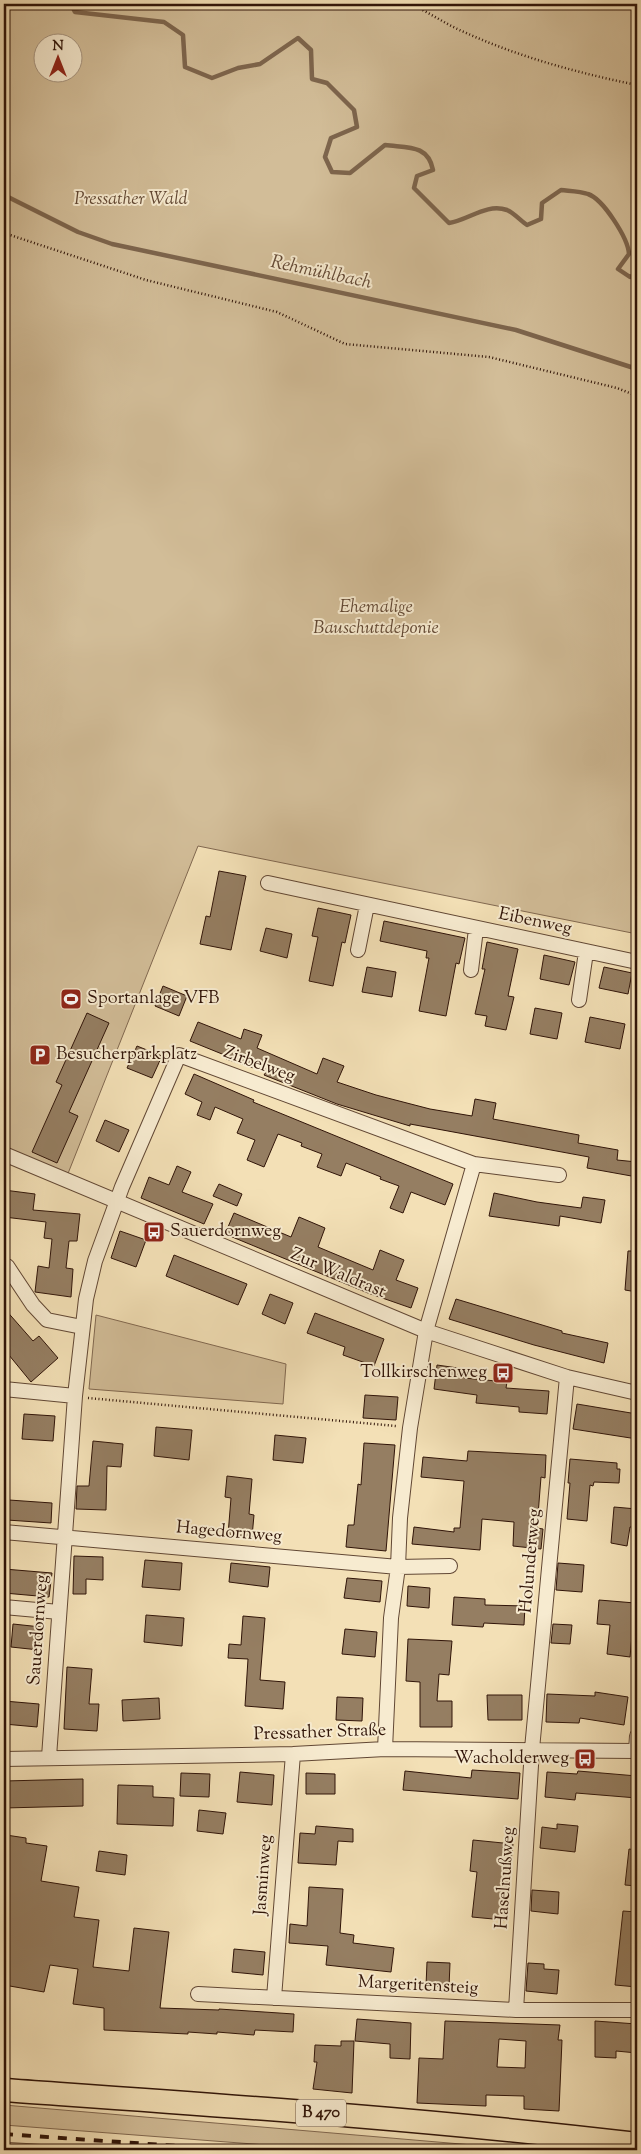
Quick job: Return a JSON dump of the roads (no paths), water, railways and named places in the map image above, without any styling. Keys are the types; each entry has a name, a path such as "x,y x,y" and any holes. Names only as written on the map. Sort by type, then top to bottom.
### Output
{"main road":[{"name":"B 470","path":"4,2090 346,2115 513,2130 637,2144"}],"street":[{"name":"Eibenweg","path":"268,883 637,962"},
{"path":"358,950 367,905"},
{"name":"Eibenweg","path":"471,970 476,929"},
{"name":"Eibenweg","path":"579,1000 586,952"},
{"name":"Zirbelweg","path":"117,1201 179,1056 474,1164 559,1175"},
{"name":"Zur Waldrast","path":"4,1154 426,1332 566,1377 637,1393"},
{"path":"385,1750 391,1618 398,1567 400,1518 410,1428 426,1332 474,1164"},
{"name":"Sauerdornweg","path":"49,1757 75,1396 82,1327 95,1260 117,1201"},
{"path":"7,1266 33,1306 47,1320 82,1327"},
{"name":"Holunderweg","path":"532,1750 566,1377"},
{"path":"4,1389 75,1396"},
{"name":"Hagedornweg","path":"4,1532 398,1567 450,1566"},
{"path":"4,1607 59,1612"},
{"path":"637,1736 637,1751"},
{"name":"Pressather Straße","path":"4,1759 294,1754 385,1750 637,1751"},
{"name":"Haselnußweg","path":"516,2010 532,1750"},
{"name":"Jasminweg","path":"274,1998 294,1754"},
{"name":"Margeritensteig","path":"198,1994 516,2010 637,2010"}],"waterway":[{"path":"71,4 75,12 164,22 183,35 185,67 212,78 238,68 260,64 298,38 311,50 312,79 327,83 354,110 357,127 331,138 325,157 332,172 350,173 385,145 409,147 421,151 430,162 433,170 417,176 414,188 449,223 485,210 499,208 510,211 527,225 541,219 542,203 561,190 588,194 601,203 614,220 628,247 629,254 618,269 630,277 637,274"},
{"name":"Rehmühlbach","path":"4,195 78,232 112,244 516,330 637,369"}],"railway":[{"path":"4,2134 234,2150"}],"place":[{"name":"Sportanlage VFB","path":"71,999"},
{"name":"Besucherparkplatz","path":"40,1055"},
{"name":"Sauerdornweg","path":"154,1232"},
{"name":"Tollkirschenweg","path":"503,1373"},
{"name":"Wacholderweg","path":"585,1759"}],"park label":[{"name":"Pressather Wald","path":"131,200"},
{"name":"Ehemalige Bauschuttdeponie","path":"376,618"}]}
